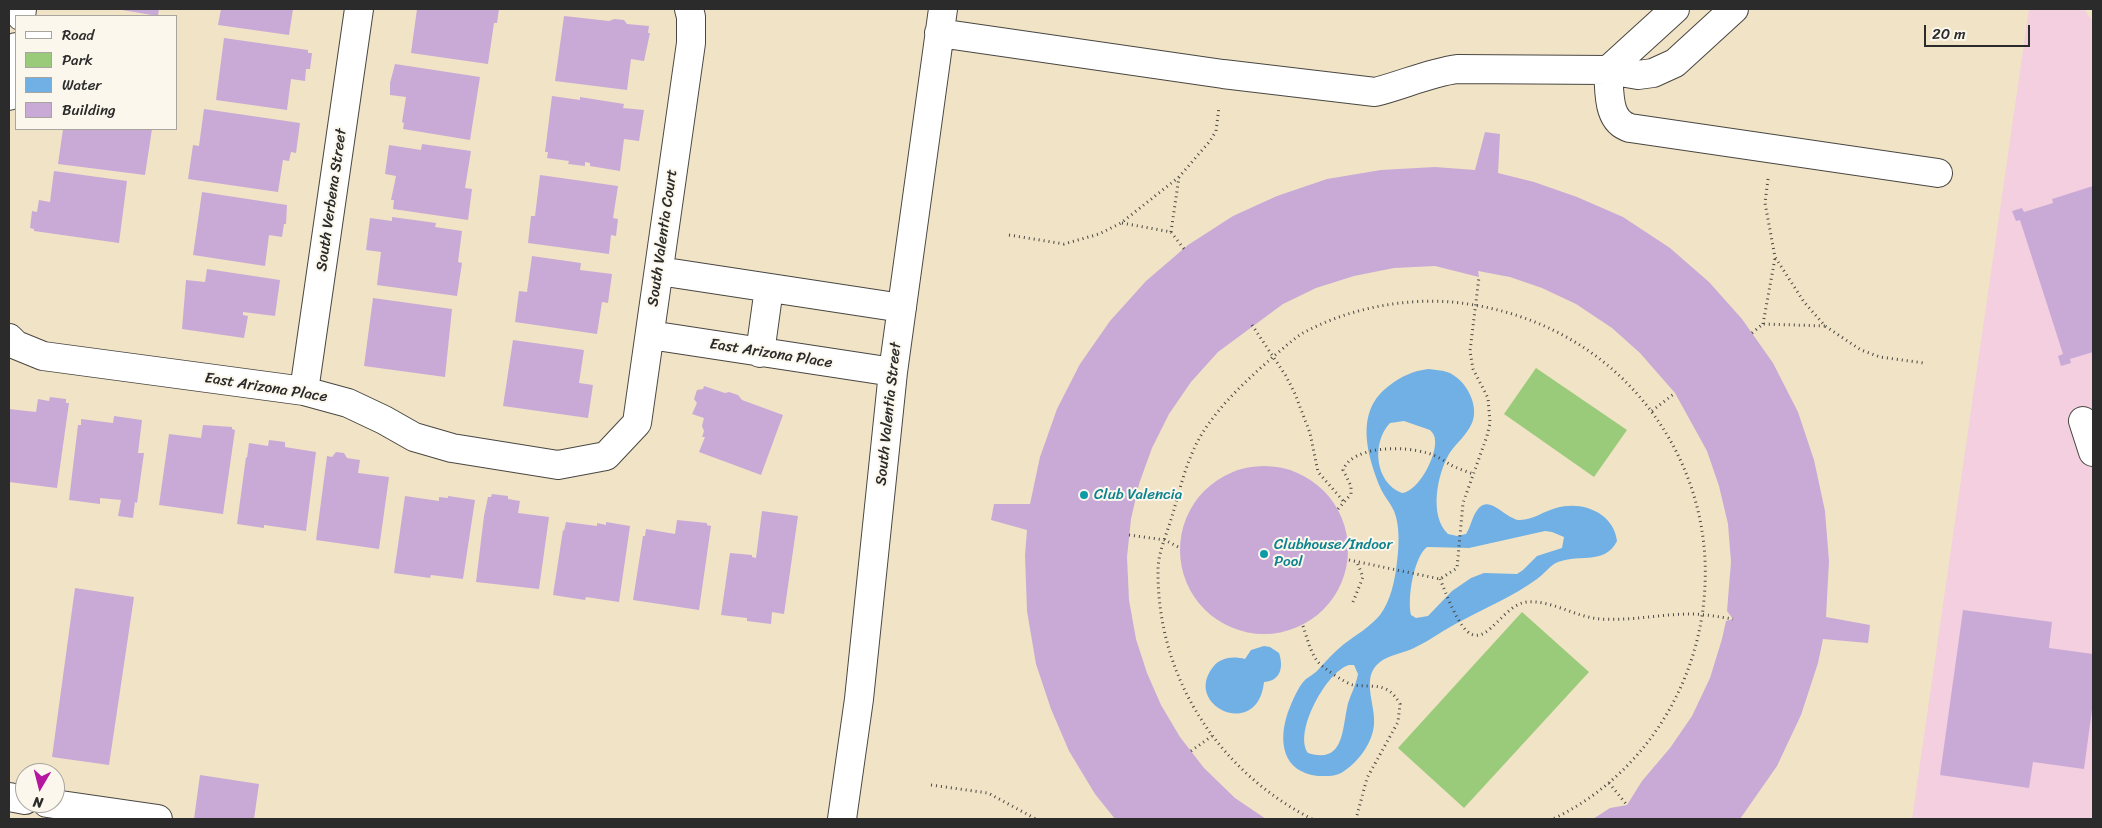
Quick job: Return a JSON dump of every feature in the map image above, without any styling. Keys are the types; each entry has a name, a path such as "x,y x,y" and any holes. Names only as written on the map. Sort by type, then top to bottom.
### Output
{"street":[{"name":"South Verbena Street","path":"304,391 359,9"},
{"name":"South Valentia Court","path":"606,456 637,423 691,43 691,17 688,9"},
{"path":"1608,70 1675,9"},
{"path":"941,21 1036,48 1363,92 1375,92 1395,88 1433,74 1457,68 1608,70 1638,75 1661,70 1675,63 1734,9"},
{"name":"South Valentia Street","path":"842,819 859,699 893,372 941,21"},
{"path":"9,96 15,54"},
{"path":"1608,70 1612,110 1616,120 1623,126 1938,173"},
{"path":"659,271 902,308"},
{"path":"760,353 769,288"},
{"name":"East Arizona Place","path":"650,335 893,372"},
{"name":"East Arizona Place","path":"9,338 16,345 43,356 304,391 348,403 414,437 452,448 558,465 606,456"},
{"path":"2083,421 2093,452"},
{"path":"65,806 158,819"}],"path":[{"path":"1009,236 1064,244 1099,234 1121,223 1179,177 1210,141 1216,131"},
{"path":"1171,232 1179,177"},
{"path":"1752,333 1763,324 1775,257 1765,203"},
{"path":"1121,223 1171,232 1184,249"},
{"path":"1775,257 1804,302 1825,326 1861,350 1880,357 1924,364"},
{"path":"1349,560 1440,579 1457,568 1463,503 1487,436 1490,411 1488,398 1473,369 1470,351 1479,277"},
{"path":"1312,819 1290,808 1257,784 1228,756 1212,736 1189,699 1176,671 1166,640 1160,604 1158,565 1187,467 1200,438 1221,408 1243,383 1300,335 1330,321 1364,310 1401,303 1438,301 1476,305 1505,311 1535,321 1565,336 1598,357 1613,370 1652,411 1668,435 1685,469 1696,501 1704,536 1703,615 1699,639 1687,675 1670,709 1651,739 1626,768 1609,783 1574,808 1553,819"},
{"path":"1763,324 1825,326"},
{"path":"1252,326 1286,376 1310,433 1318,472 1345,502"},
{"path":"1652,411 1675,393"},
{"path":"1338,509 1351,494 1351,486 1343,470 1353,457 1360,453 1392,449 1429,453 1454,467 1473,474"},
{"path":"1129,535 1165,540 1180,548"},
{"path":"1353,602 1363,577 1356,561"},
{"path":"1440,579 1463,627 1472,635 1481,635 1491,628 1512,607 1527,602 1536,602 1581,616 1601,619 1703,615 1733,619"},
{"path":"1303,626 1318,663 1351,685 1377,686 1390,691 1400,704 1401,712 1398,722 1367,778 1356,819"},
{"path":"1192,751 1212,736"},
{"path":"1609,783 1627,805"},
{"path":"932,785 988,793 1036,819"}],"shaded area":[{"path":"2029,9 2084,9 2093,22 2093,819 1912,819"}],"green space":[{"path":"1536,368 1627,430 1594,477 1504,414"},
{"path":"1522,612 1589,672 1464,808 1398,748"}],"water":[{"path":"1423,370 1440,370 1454,375 1465,386 1474,408 1472,423 1449,454 1438,484 1438,517 1448,534 1457,536 1466,534 1475,514 1480,507 1487,504 1520,520 1529,519 1556,508 1576,506 1595,511 1603,516 1615,531 1617,541 1605,554 1597,557 1571,559 1554,564 1537,579 1510,596 1457,623 1420,645 1380,662 1374,668 1371,675 1370,692 1374,724 1371,738 1363,752 1353,764 1338,774 1318,776 1306,773 1290,762 1284,744 1285,723 1293,699 1306,679 1317,671 1340,647 1380,615 1390,596 1395,576 1399,543 1397,523 1394,511 1380,487 1371,460 1368,446 1368,419 1379,395 1390,385 1408,374","holes":["1404,421 1430,430 1435,437 1435,447 1430,464 1420,480 1414,487 1402,493 1386,481 1381,472 1378,451 1384,431 1390,423","1545,531 1564,537 1562,548 1537,556 1517,574 1484,573 1471,578 1452,591 1428,616 1416,618 1411,615 1411,589 1415,568 1422,552 1427,547 1469,548","1349,665 1354,665 1358,674 1348,704 1339,744 1328,754 1308,753 1305,743 1305,731 1309,718 1322,690 1340,670"]},
{"path":"1264,646 1270,647 1279,653 1281,669 1274,679 1264,682 1259,700 1249,710 1237,713 1225,711 1214,704 1207,694 1206,681 1213,667 1220,661 1228,658 1245,659 1251,650"}],"building":[{"path":"116,9 159,9 158,15"},
{"path":"221,9 293,9 289,35 218,25"},
{"path":"417,9 499,9 497,23 494,23 488,64 411,53"},
{"path":"564,16 609,21 614,19 624,20 627,24 649,26 648,33 650,33 644,61 631,59 627,90 555,81"},
{"path":"224,38 308,50 308,53 312,53 310,69 306,69 305,81 291,79 287,110 216,100"},
{"path":"395,64 480,77 470,140 403,129 404,123 402,122 406,97 390,95 390,83"},
{"path":"552,96 580,100 580,97 624,104 623,108 644,110 639,141 624,139 620,171 590,166 590,163 585,162 585,166 568,164 569,161 547,158 548,152 545,152"},
{"path":"204,109 300,123 296,153 291,152 289,161 283,160 278,192 188,179 193,145 199,146"},
{"path":"63,130 152,130 145,175 58,164"},
{"name":"Club Valencia","path":"1485,132 1500,134 1498,173 1534,182 1577,197 1623,217 1670,248 1709,282 1742,319 1773,363 1798,412 1814,460 1825,511 1829,561 1826,617 1870,625 1868,643 1823,639 1818,663 1801,715 1777,766 1740,819 1593,819 1610,808 1627,805 1642,781 1670,748 1692,716 1710,678 1726,621 1733,619 1727,611 1731,562 1728,524 1719,486 1707,451 1675,393 1640,353 1612,328 1576,304 1542,288 1510,277 1478,271 1479,277 1435,266 1394,268 1354,276 1316,288 1283,304 1218,352 1191,382 1169,414 1152,448 1139,484 1131,519 1127,557 1129,600 1136,639 1147,673 1161,705 1180,737 1204,768 1235,798 1266,819 1115,819 1095,794 1069,751 1051,709 1036,664 1027,611 1025,555 1027,530 991,520 994,504 1030,504 1040,457 1057,409 1080,364 1110,321 1146,281 1188,245 1233,216 1277,196 1327,179 1381,170 1435,167 1475,170"},
{"path":"422,144 471,151 465,188 472,189 468,220 393,209 394,200 391,200 396,176 385,174 389,145 421,150"},
{"path":"54,171 127,181 119,243 34,231 34,229 30,228 32,211 37,212 39,200 50,202"},
{"path":"540,175 618,186 613,218 618,219 616,236 611,235 609,254 528,243 531,216 535,216"},
{"path":"2093,186 2093,352 2070,359 2071,363 2061,366 2058,356 2063,354 2020,220 2016,221 2012,211 2022,208 2024,212 2053,203 2052,199"},
{"path":"202,192 287,205 286,224 284,224 282,237 269,235 265,266 193,255"},
{"path":"392,217 436,223 435,227 462,231 458,262 462,263 457,296 377,285 381,252 366,250 370,218 392,221"},
{"path":"532,256 581,263 580,270 612,274 608,303 602,302 597,334 515,322 519,291 527,292"},
{"path":"207,269 280,280 275,316 243,312 243,315 248,316 244,338 182,329 186,280 205,282"},
{"path":"373,298 452,309 445,377 364,366"},
{"path":"513,340 584,350 579,383 593,385 588,418 503,406"},
{"path":"704,386 738,395 742,400 783,415 761,475 699,452 705,437 702,437 704,418 692,414 697,403 694,399 697,390 703,389"},
{"path":"50,397 66,399 66,403 69,403 57,488 9,482 9,409 36,412 38,399 49,401"},
{"path":"114,416 142,420 138,453 144,453 133,518 118,516 121,500 100,498 100,504 69,500 78,425 81,425 81,419 113,423"},
{"path":"203,425 232,427 235,430 223,514 159,505 169,434 201,438"},
{"path":"269,440 285,442 285,447 316,452 306,531 264,525 264,528 237,524 249,443 268,446"},
{"path":"336,452 344,453 347,458 360,460 358,473 389,477 379,549 316,540 327,456 332,457"},
{"name":"Clubhouse/Indoor Pool","path":"1272,466 1296,472 1324,490 1334,503 1345,525 1348,550 1345,575 1334,597 1324,610 1311,620 1289,631 1256,634 1239,631 1224,624 1210,615 1199,604 1183,575 1180,542 1183,525 1190,510 1199,496 1210,485 1239,469"},
{"path":"492,494 508,496 508,499 520,501 518,513 549,517 539,589 476,582 484,516 488,497 491,497"},
{"path":"405,496 439,501 439,497 448,498 448,496 475,500 463,579 431,575 430,578 394,573"},
{"path":"762,511 798,516 784,614 772,612 771,624 747,621 747,618 721,615 730,553 752,555 752,557 756,558"},
{"path":"677,520 707,523 707,525 711,526 699,610 633,600 643,536 645,536 646,529 675,534"},
{"path":"566,522 597,526 597,523 606,525 606,522 630,526 619,602 586,597 585,600 553,595 563,530"},
{"path":"75,588 134,597 109,765 52,757"},
{"path":"1963,610 2052,622 2049,648 2093,654 2093,702 2084,769 2033,762 2029,788 1940,775"},
{"path":"200,775 259,784 254,819 194,819"}],"place":[{"name":"Club Valencia","path":"1084,495"},
{"name":"Clubhouse/Indoor Pool","path":"1264,554"}]}
